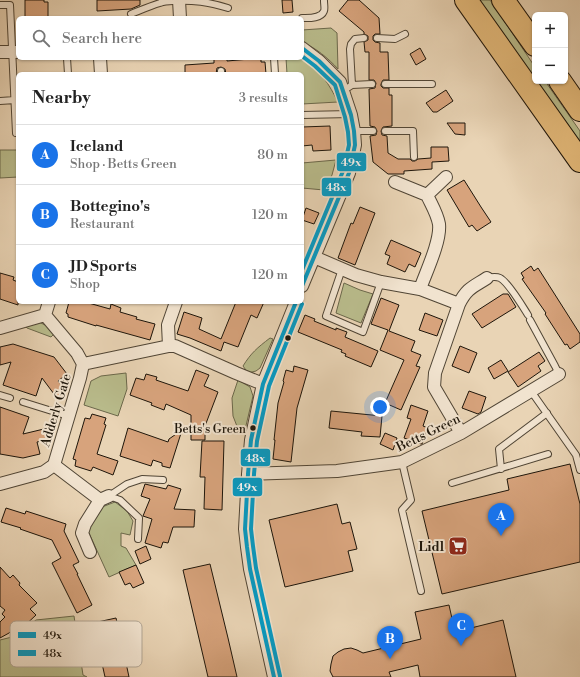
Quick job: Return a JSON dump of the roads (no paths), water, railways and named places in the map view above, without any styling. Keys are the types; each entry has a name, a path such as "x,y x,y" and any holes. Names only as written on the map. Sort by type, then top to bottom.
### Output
{"highway":[{"path":"466,0 580,161"},
{"path":"503,0 532,41"},
{"path":"562,84 580,110"}],"street":[{"path":"179,0 180,16"},
{"path":"304,50 319,61 348,88 355,145 350,173 304,281"},
{"path":"100,60 101,72"},
{"path":"427,195 446,177"},
{"path":"396,182 427,195 437,216 439,225 438,236 434,252 420,288"},
{"path":"314,257 356,275 381,282 420,288 459,304"},
{"path":"461,433 434,387 435,373 459,304 469,289 487,278"},
{"path":"0,328 45,315 48,304"},
{"path":"169,346 168,325 175,304"},
{"path":"274,677 248,554 245,529 248,474 251,440 263,384 295,304"},
{"name":"Adderly Gate","path":"0,484 44,472 54,465 83,364 77,352 45,315"},
{"name":"Adderly Gate","path":"83,364 175,346 263,384"},
{"name":"Betts Green","path":"248,474 336,471 402,462 461,433 559,374"},
{"name":"Adderly Gate","path":"54,465 104,498"},
{"path":"90,552 82,533 85,524 104,498"}],"lane":[{"path":"131,14 162,2 179,0 210,2 228,8"},
{"path":"304,18 317,17 321,15 324,11 324,1"},
{"path":"0,5 10,4 10,52 15,100 16,133"},
{"path":"377,38 395,39 405,34"},
{"path":"364,38 355,39 351,44 348,88 372,84"},
{"path":"67,60 68,72"},
{"path":"274,60 275,72"},
{"path":"385,84 432,84"},
{"path":"0,101 15,100"},
{"path":"304,115 350,114"},
{"path":"354,131 373,131"},
{"path":"385,131 413,131 414,157"},
{"path":"342,269 326,316 362,332 381,282"},
{"path":"487,278 501,278 517,299 559,374"},
{"path":"531,391 576,455 580,470"},
{"path":"0,395 10,398"},
{"path":"23,402 68,416"},
{"path":"501,469 499,449 547,413"},
{"path":"452,483 548,454"},
{"path":"402,462 411,500 402,510 421,591"},
{"path":"104,498 127,484 142,479 163,480"},
{"path":"104,498 120,500 139,518 138,539"}],"place":[{"name":"Betts's Green","path":"253,428"},
{"name":"Iceland","path":"501,536"},
{"name":"Lidl","path":"458,546"},
{"name":"JD Sports","path":"461,646"},
{"name":"Bottegino's","path":"390,659"}]}
